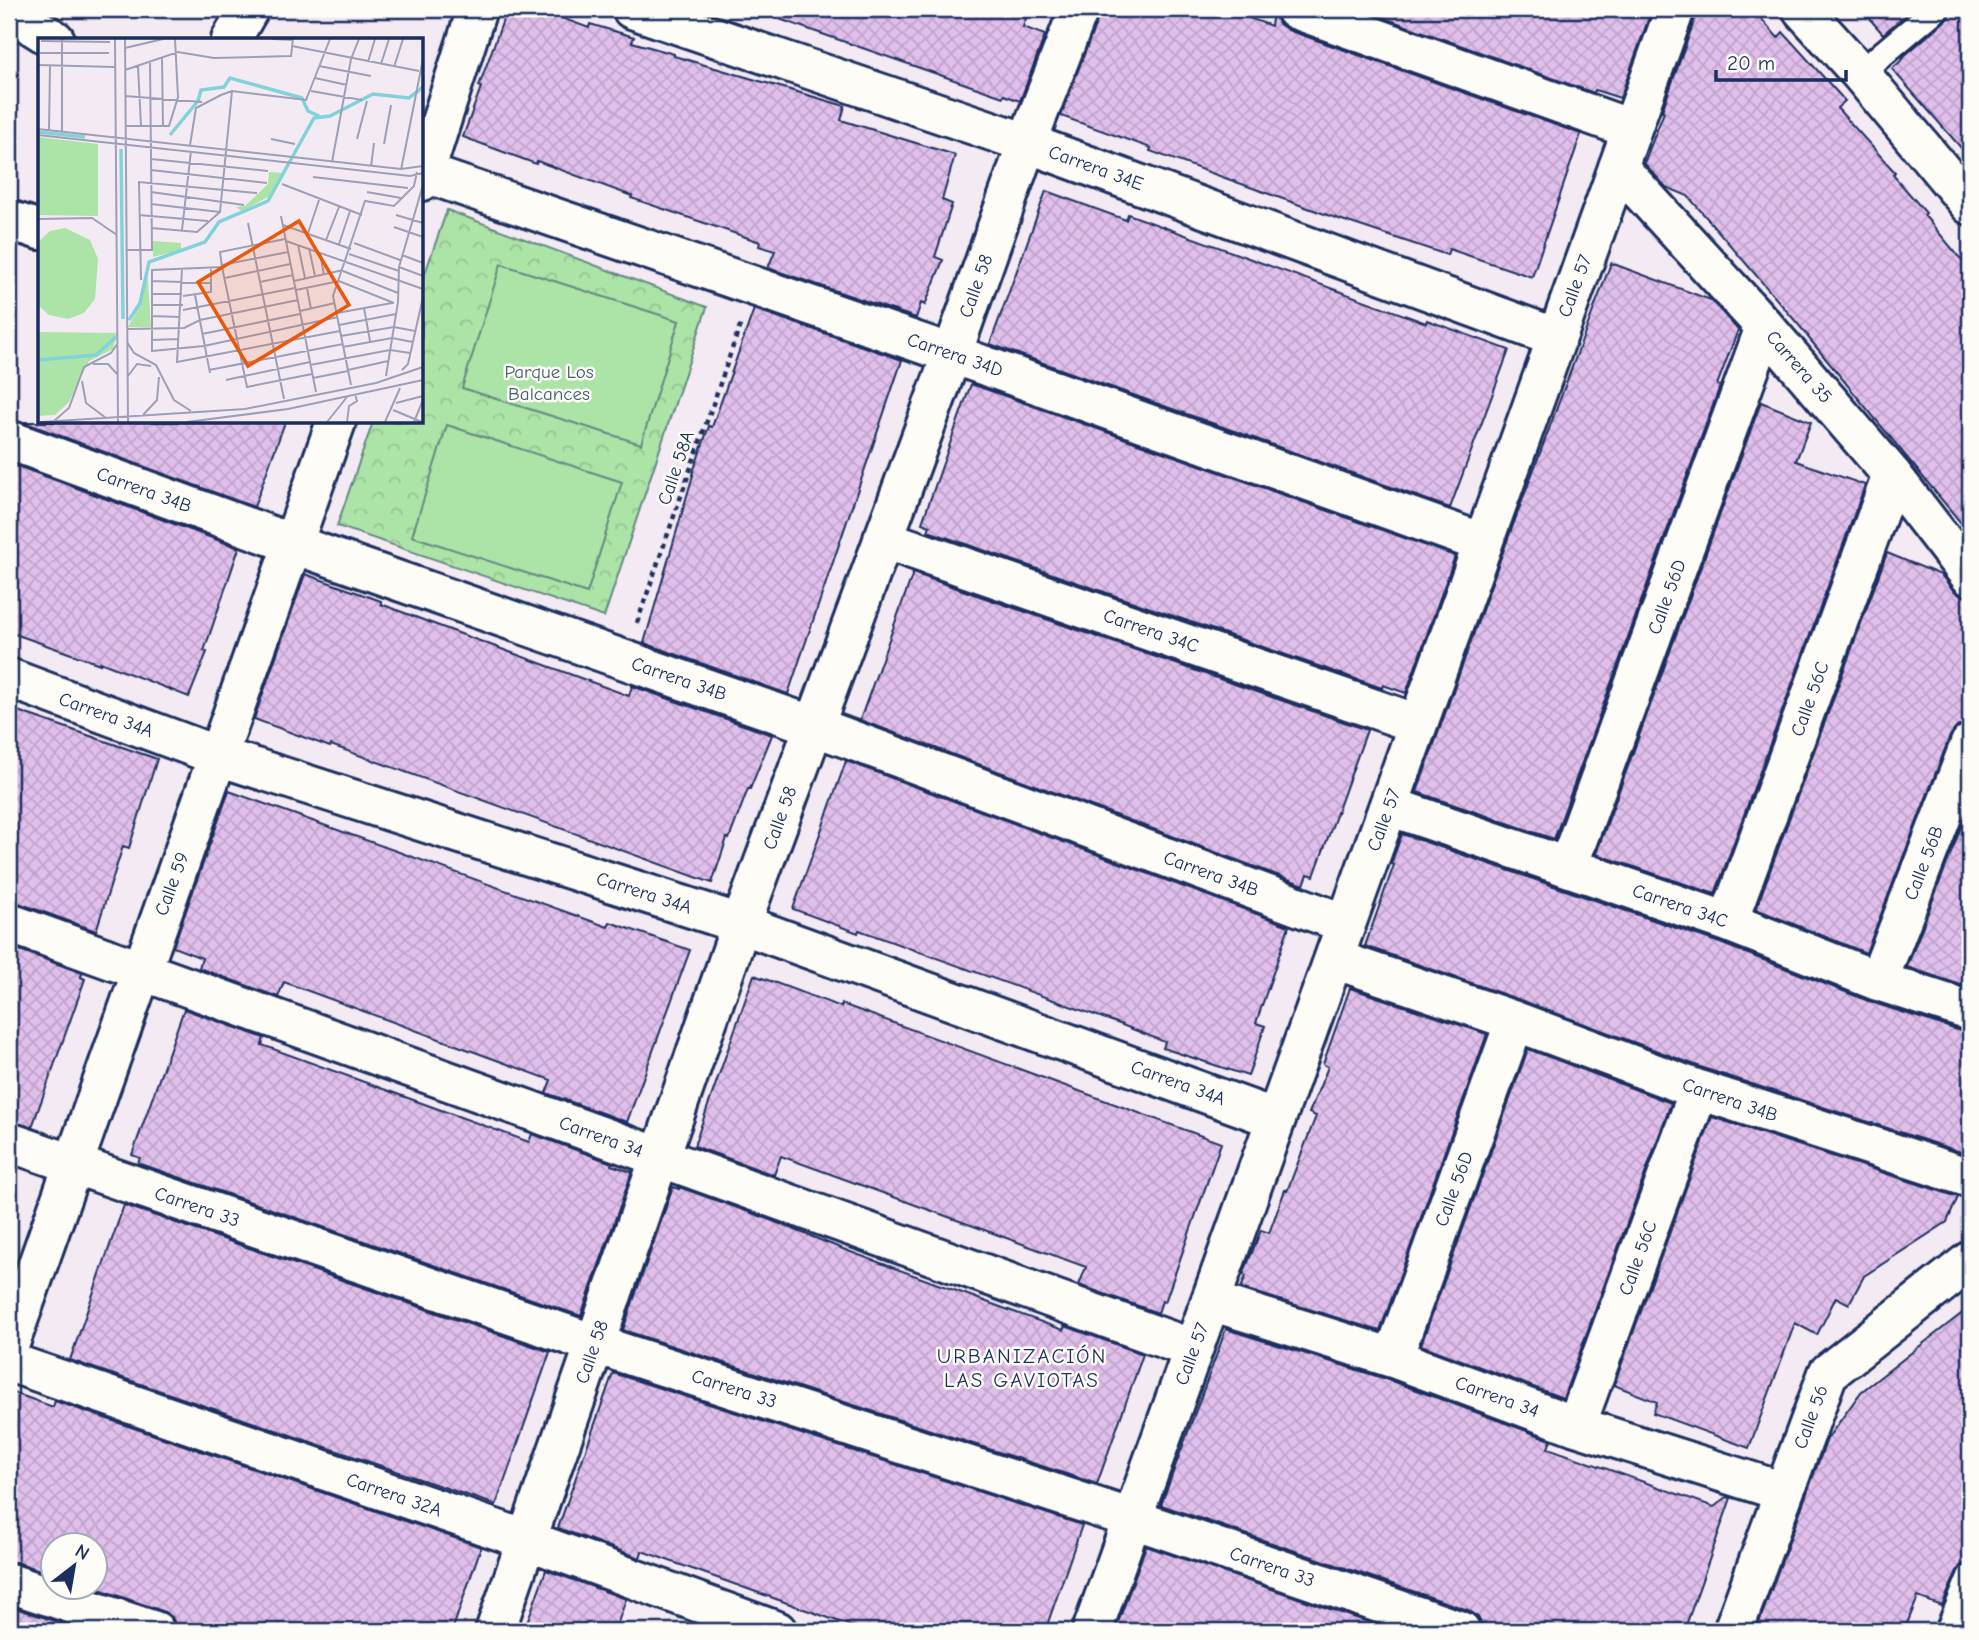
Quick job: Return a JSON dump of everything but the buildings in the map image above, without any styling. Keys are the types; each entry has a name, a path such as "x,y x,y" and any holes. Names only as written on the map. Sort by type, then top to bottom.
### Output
{"street":[{"path":"232,38 249,9"},
{"path":"424,174 477,9"},
{"name":"Carrera 34E","path":"632,9 1027,143 1557,338"},
{"name":"Calle 58","path":"495,1631 741,924 952,354 1027,143 1079,9"},
{"path":"1295,9 1632,129"},
{"name":"Calle 57","path":"1092,1631 1675,9"},
{"path":"1802,9 1860,73 1970,205"},
{"path":"9,11 52,38"},
{"name":"Carrera 35","path":"1618,167 1765,327 1892,475 1970,576"},
{"name":"Carrera 34D","path":"424,177 952,354 1483,543"},
{"path":"9,220 38,229"},
{"name":"Calle 56D","path":"1568,866 1765,327"},
{"name":"Calle 59","path":"9,1346 335,424"},
{"name":"Carrera 34B","path":"9,440 293,544 814,726 1340,942 1515,1021 1699,1090 1970,1178"},
{"name":"Calle 56C","path":"1728,922 1892,475"},
{"name":"Carrera 34C","path":"883,539 1418,724"},
{"name":"Carrera 34A","path":"9,678 218,756 741,924 1276,1119"},
{"name":"Calle 56B","path":"1878,981 1970,744"},
{"name":"Carrera 34C","path":"1389,806 1728,922 1878,981 1970,1011"},
{"name":"Carrera 34","path":"9,923 1193,1349"},
{"name":"Calle 56D","path":"1393,1357 1515,1021"},
{"name":"Calle 56C","path":"1576,1426 1699,1090"},
{"name":"Carrera 33","path":"9,1142 594,1344 1132,1519 1461,1631"},
{"name":"Calle 56","path":"1733,1631 1828,1373 1970,1262"},
{"name":"Carrera 34","path":"1211,1301 1393,1357 1576,1426 1784,1492"},
{"name":"Carrera 32A","path":"9,1362 527,1541 777,1631"},
{"path":"9,1583 155,1631"}],"lane":[{"path":"1860,73 1936,9"},
{"path":"1948,1631 1970,1577"}],"path":[{"name":"Calle 58A","path":"624,660 754,286"}],"green space":[{"name":"Parque Los Balcances","path":"447,210 707,307 604,617 337,526 372,424 424,424 424,276"},
{"path":"501,264 679,321 641,444 462,388"},
{"path":"447,425 622,482 587,593 412,536"}],"district":[{"name":"URBANIZACIÓN LAS GAVIOTAS","path":"1022,1368"}]}
